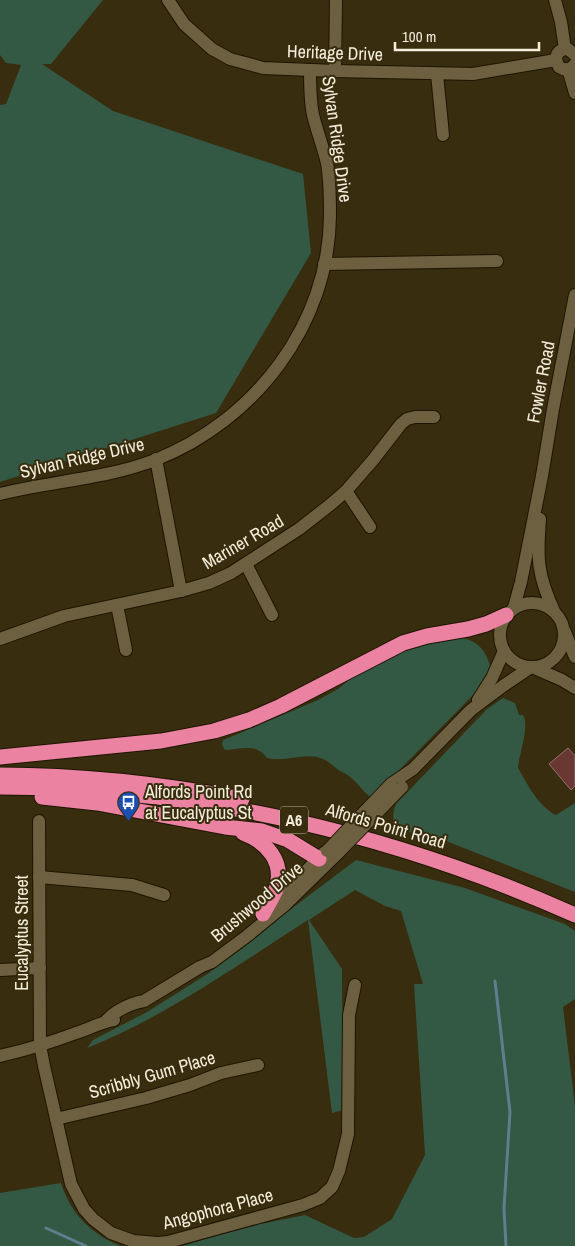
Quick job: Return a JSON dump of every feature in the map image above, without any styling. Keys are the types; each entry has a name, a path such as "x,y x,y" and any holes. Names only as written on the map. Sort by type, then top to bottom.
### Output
{"highway":[{"path":"0,758 161,742 214,731 273,710 404,644 427,636 486,624 510,611"},
{"name":"Alfords Point Road","path":"0,775 71,777 131,782 191,790 331,818 427,846 492,869 575,904"},
{"name":"Alfords Point Road","path":"0,787 71,789 147,795 288,818 333,829 455,866 518,890 575,915"},
{"path":"0,795 97,803 225,827 246,828 272,834 329,855"},
{"path":"225,827 256,838 268,847 275,858 278,870 277,884 263,914"}],"street":[{"name":"Heritage Drive","path":"168,0 184,24 202,41 230,59 263,68 335,72 487,73 556,60"},
{"path":"335,72 336,0"},
{"path":"555,0 570,52 557,54 556,60 560,67 572,66 575,93"},
{"name":"Sylvan Ridge Drive","path":"0,494 120,470 156,460 211,431 269,379 293,345 308,318 316,297 329,235 327,164 311,102 310,70"},
{"path":"437,74 443,135"},
{"path":"324,264 497,261"},
{"name":"Fowler Road","path":"510,611 521,582 575,295"},
{"name":"Mariner Road","path":"0,639 64,616 181,591 221,578 246,564 310,521 346,491 401,424 415,417 434,417"},
{"path":"156,460 181,591"},
{"name":"Fowler Road","path":"542,476 538,567 544,590 555,612"},
{"path":"346,491 370,527"},
{"path":"246,564 272,615"},
{"path":"575,657 555,612 546,605 535,602 524,603 510,611 501,623 500,642 504,651 511,659 520,665 532,667 562,680 575,688"},
{"path":"117,604 126,650"},
{"path":"532,667 548,662 555,657 563,644 563,628"},
{"name":"Brushwood Drive","path":"471,710 492,678 504,651"},
{"name":"Brushwood Drive","path":"0,1056 76,1034 106,1020 111,1015 136,1002 144,1001 200,967 212,962 253,932 286,904 329,855 471,710 532,667"},
{"name":"Eucalyptus Street","path":"39,821 40,1045"},
{"name":"Brushwood Drive","path":"200,967 209,957 263,914 329,855"},
{"path":"39,876 132,885 164,895"},
{"path":"0,970 40,968"},
{"name":"Angophora Place","path":"40,1045 67,1172 76,1197 93,1219 111,1233 146,1243 168,1242 312,1202 326,1193 336,1180 348,1134 349,1015 355,985"},
{"name":"Scribbly Gum Place","path":"56,1119 146,1098 190,1085 220,1073 258,1065"}],"green space":[{"path":"0,0 103,0 51,64 42,64 113,111 303,174 311,253 216,413 0,482 0,105 6,104 21,65 6,63 0,55"},
{"path":"456,637 470,640 480,647 487,657 491,670 476,692 372,798 356,782 320,758 305,756 273,759 267,758 258,750 243,748 225,750 222,745 223,740 318,700 338,689 350,679 412,646"},
{"path":"503,698 515,703 519,715 523,715 525,720 525,733 518,768 534,794 544,806 556,815 575,803 575,892 446,841 427,838 397,828 394,822 393,813 396,804 487,709"},
{"path":"356,860 465,888 565,924 575,931 575,999 563,1007 575,1106 575,1246 182,1246 250,1226 305,1215 354,1238 364,1237 392,1219 425,1155 414,984 423,984 401,911 385,906 355,890 309,920 342,969 343,1110 332,1113 308,920 173,1006 87,1048 93,1040 147,1012 209,973"},
{"path":"61,1183 70,1204 84,1222 101,1236 121,1246 0,1246 0,1193"}],"building":[{"path":"568,748 575,756 575,786 571,790 549,764"}],"waterway":[{"path":"495,981 510,1112 504,1208 506,1246"},
{"path":"46,1228 86,1246"}],"place":[{"name":"Alfords Point Rd at Eucalyptus St","path":"129,821"}]}
